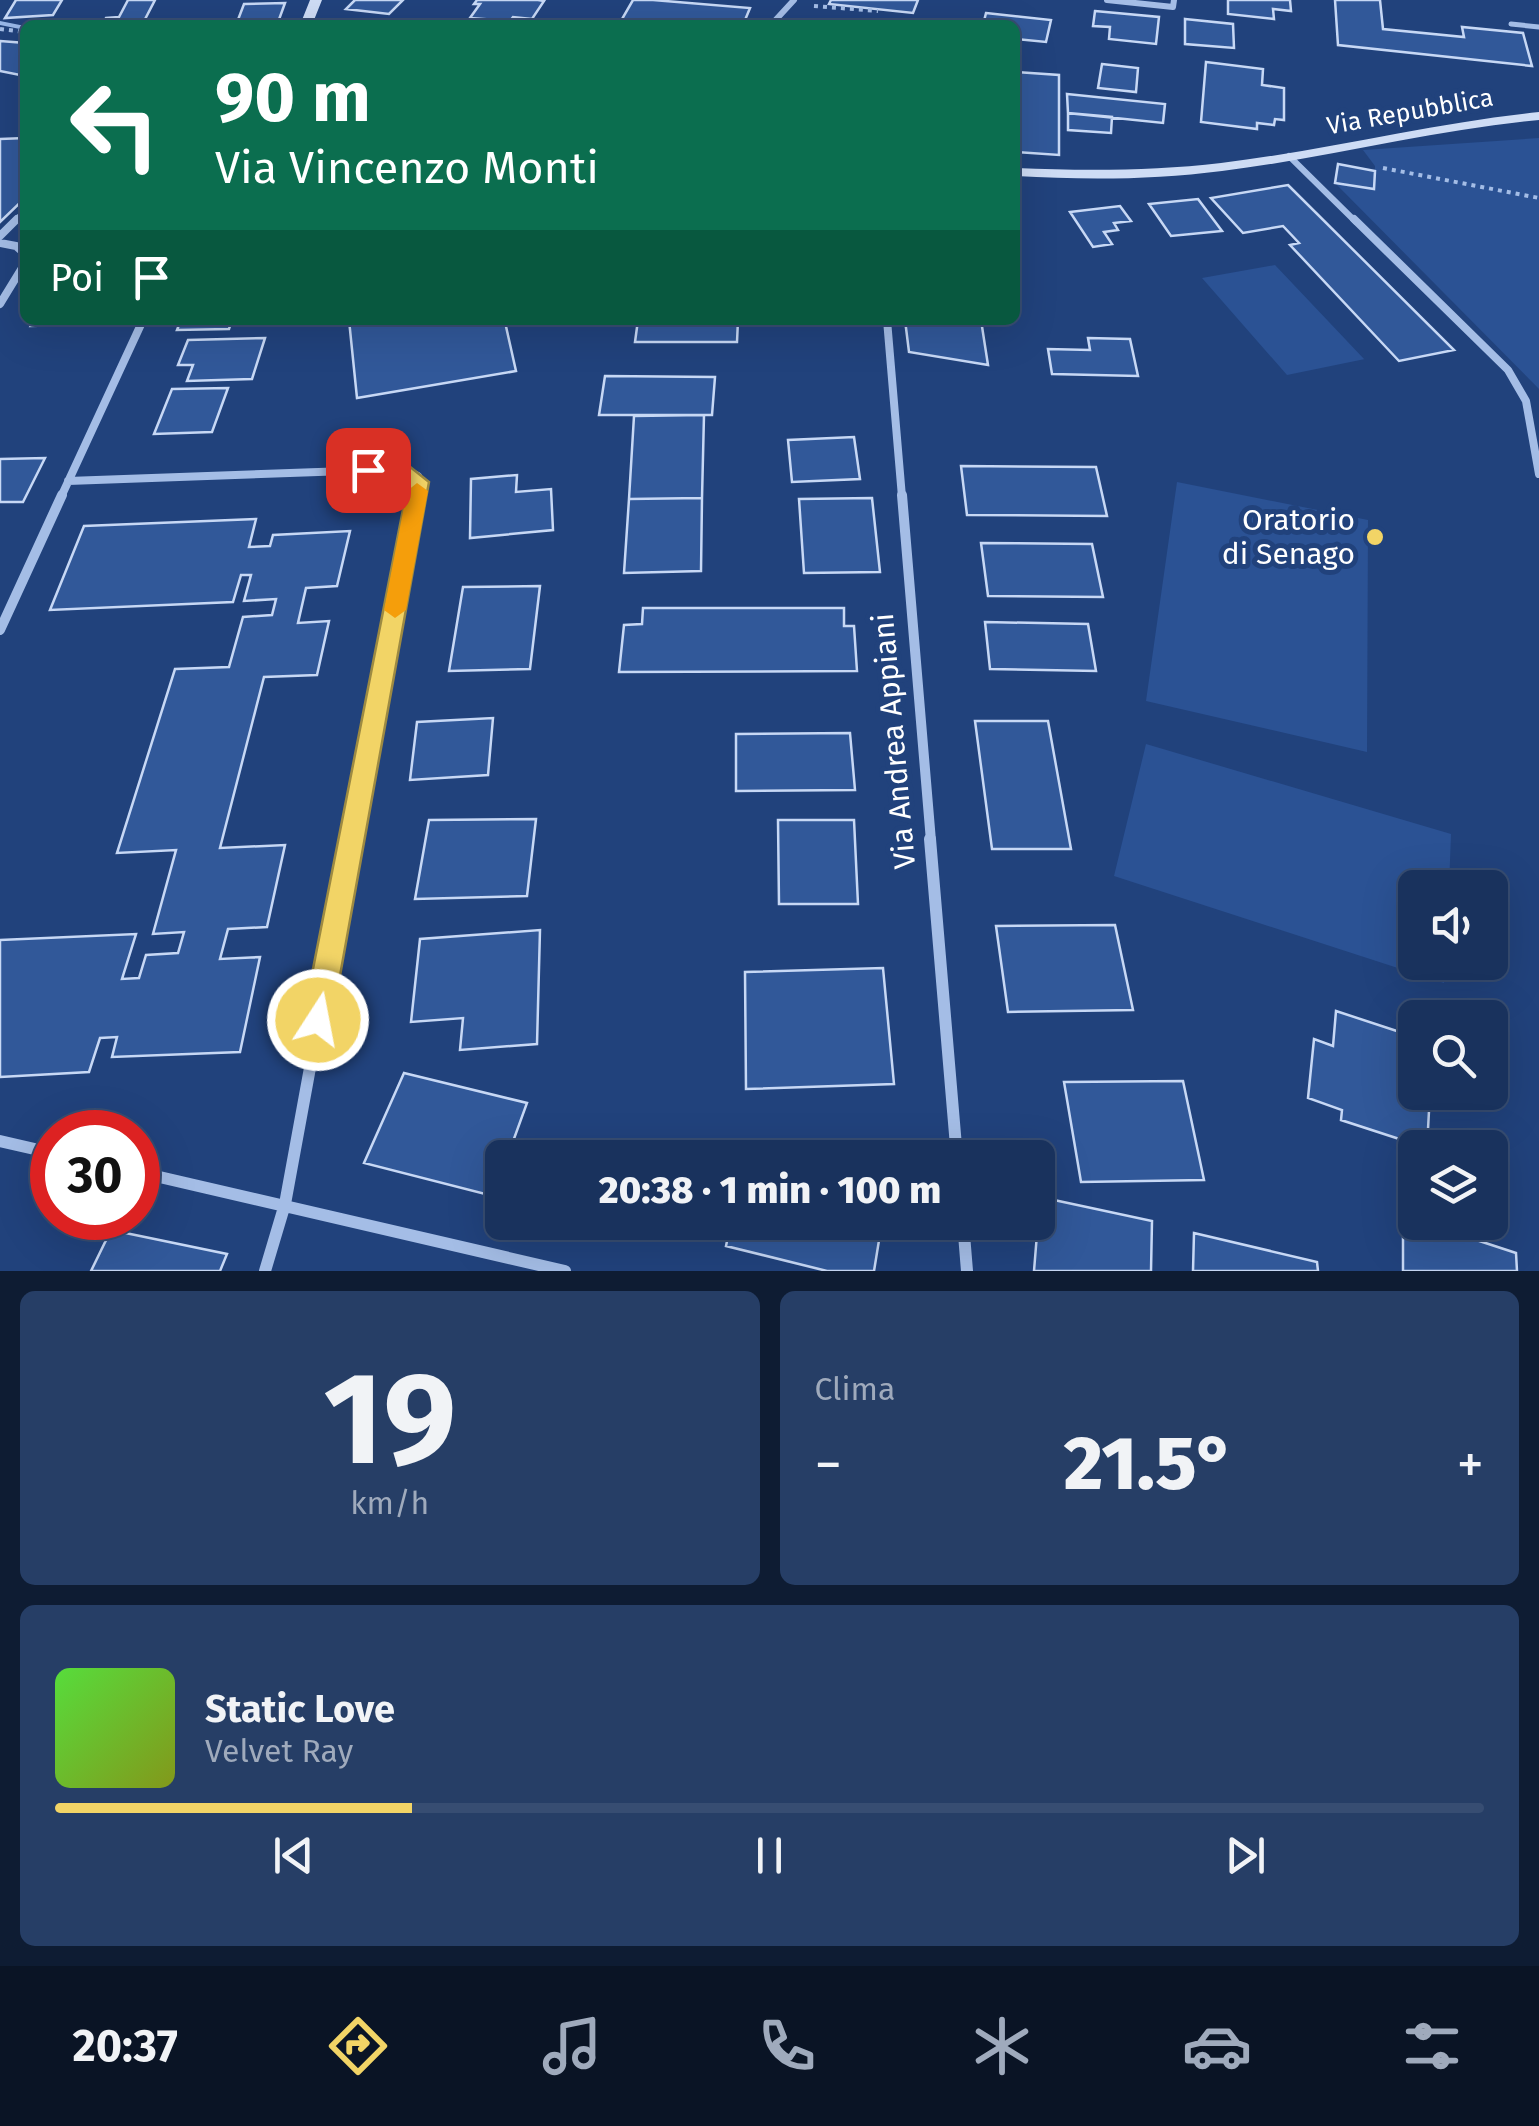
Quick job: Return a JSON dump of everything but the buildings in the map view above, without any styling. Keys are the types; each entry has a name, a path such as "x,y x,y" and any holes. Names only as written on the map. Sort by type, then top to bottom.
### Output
{"street":[{"path":"775,20 794,0"},
{"path":"1107,0 1173,7 1174,0"},
{"name":"Via Repubblica","path":"1020,172 1110,176 1289,156 1426,129 1539,116"},
{"path":"1289,156 1508,370 1526,401 1539,474"},
{"path":"0,240 20,217"},
{"path":"0,304 20,270"},
{"path":"0,630 141,325"},
{"name":"Via Andrea Appiani","path":"887,325 955,1140"},
{"path":"68,481 404,468 418,476 284,1204 264,1271"},
{"path":"0,1141 30,1148"},
{"path":"160,1177 565,1271"},
{"path":"964,1240 967,1271"}],"lane":[{"path":"1511,24 1539,27"}],"path":[{"path":"788,8 830,5 878,11"},
{"path":"1331,148 1346,160 1539,198"}],"shaded area":[{"path":"1539,138 1539,389 1335,183 1374,189 1375,166 1363,150"},
{"path":"1275,265 1365,359 1287,375 1202,278"},
{"path":"1177,482 1368,520 1367,752 1146,701"},
{"path":"1146,744 1451,834 1450,870 1398,870 1398,968 1114,876"}],"waterway":[{"path":"0,23 20,27"}],"slow traffic":[{"path":"395,610 417,491"}],"place":[{"name":"Oratorio di Senago","path":"1375,537"}],"route":[{"path":"318,1020 419,482 418,476 404,468 368,470"}]}
